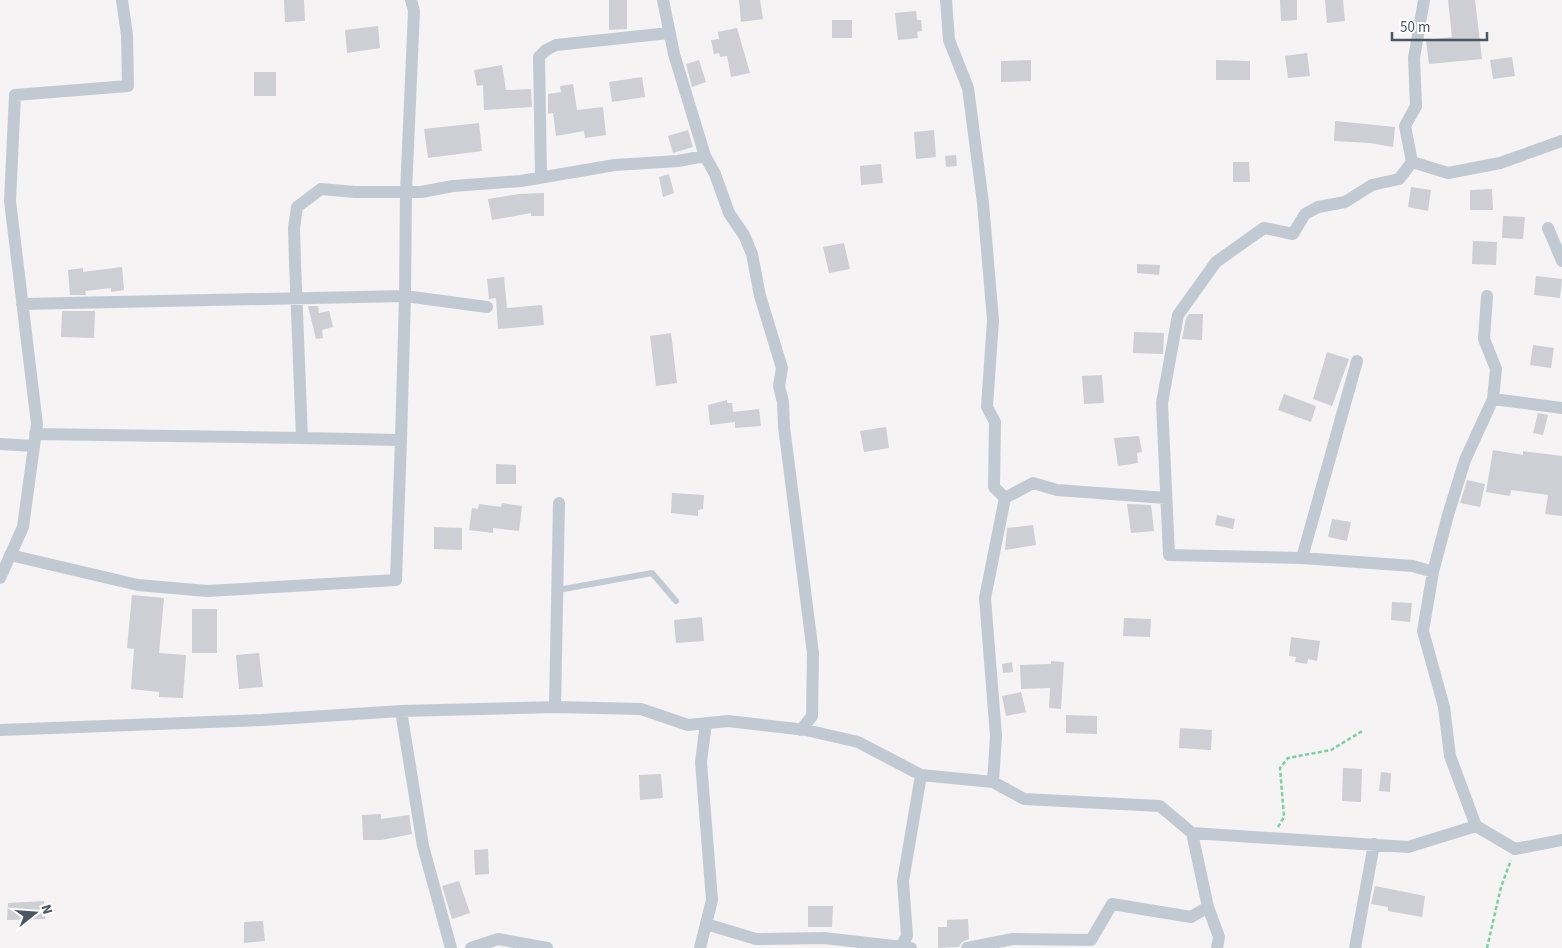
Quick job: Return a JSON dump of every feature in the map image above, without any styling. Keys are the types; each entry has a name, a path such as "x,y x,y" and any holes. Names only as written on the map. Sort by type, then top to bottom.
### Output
{"street":[{"path":"0,578 23,527 37,424 22,304 5,199 16,95 128,86 127,35 122,0"},
{"path":"10,555 138,585 207,591 396,580 405,296 406,192 414,11 411,0"},
{"path":"663,0 684,94 705,156 715,174 729,213 744,235 752,254 760,296 782,368 779,386 783,402 784,427 813,653 812,716 801,730"},
{"path":"946,0 949,40 968,88 984,203 993,320 987,407 995,422 994,487 1005,498"},
{"path":"1424,0 1414,58 1416,106 1405,126 1412,162 1399,179 1372,185 1345,202 1318,208 1305,214 1293,234 1264,228 1216,262 1178,315 1162,403 1169,555 1302,558 1413,566 1433,572"},
{"path":"541,177 538,57 556,45 670,33"},
{"path":"1412,162 1448,173 1500,163 1562,141"},
{"path":"302,438 294,228 297,207 307,198 321,189 406,192 541,177 615,165 678,161 705,156"},
{"path":"1548,228 1562,261"},
{"path":"22,304 405,296 487,307"},
{"path":"1487,296 1484,338 1496,369 1493,399 1465,460 1433,572 1423,631 1444,707 1450,756 1476,826 1515,849 1562,840"},
{"path":"1302,558 1357,361"},
{"path":"1493,399 1562,408"},
{"path":"0,444 34,440 302,438 401,440"},
{"path":"1005,498 1034,484 1057,490 1166,498"},
{"path":"993,782 996,736 985,598 1005,498"},
{"path":"555,707 559,503"},
{"path":"0,730 262,720 400,711 555,707 641,709 688,726 728,721 801,730 858,742 921,775 993,782 1024,799 1160,806 1192,833 1408,847 1476,826"},
{"path":"400,711 422,846 451,948"},
{"path":"700,948 712,900 701,762 706,723"},
{"path":"706,924 756,939 824,938 904,947 907,936 903,881 921,775"},
{"path":"1192,833 1208,907 1219,936 1217,948"},
{"path":"1355,948 1374,844"},
{"path":"968,948 1014,943 1091,940 1112,904 1191,916 1208,907"},
{"path":"471,948 498,939 547,948"}],"lane":[{"path":"558,590 652,573 676,601"}],"path":[{"path":"1271,838 1284,817 1280,768 1288,758 1331,750 1364,730"},
{"path":"1487,948 1500,887 1515,849"}],"building":[{"path":"284,0 304,0 305,21 285,22"},
{"path":"609,0 627,0 627,29 609,30"},
{"path":"739,0 760,0 763,19 741,22"},
{"path":"1280,0 1297,0 1297,20 1281,21"},
{"path":"1325,0 1343,0 1345,21 1327,23"},
{"path":"1448,0 1475,0 1482,59 1429,64 1426,40 1452,37"},
{"path":"916,11 917,20 921,20 922,31 917,32 918,38 898,40 895,13"},
{"path":"832,20 852,20 852,38 832,38"},
{"path":"378,26 380,48 347,53 345,30"},
{"path":"737,28 750,73 731,77 727,56 720,57 719,53 714,54 711,40 719,39 718,32"},
{"path":"1307,53 1310,76 1288,78 1285,56"},
{"path":"1512,57 1515,76 1493,79 1490,60"},
{"path":"699,60 706,82 692,87 686,64"},
{"path":"1031,60 1031,81 1001,82 1001,61"},
{"path":"1216,60 1250,61 1250,80 1216,80"},
{"path":"502,65 506,90 531,89 532,107 484,110 483,85 477,86 474,70"},
{"path":"254,72 276,72 276,96 254,96"},
{"path":"642,77 645,97 612,102 609,82"},
{"path":"573,84 577,110 603,107 606,135 585,138 584,131 556,136 553,113 548,114 548,94 561,92 560,86"},
{"path":"1335,121 1395,127 1393,147 1370,143 1334,141"},
{"path":"479,123 482,151 428,158 424,129"},
{"path":"688,130 693,147 673,153 668,136"},
{"path":"934,130 936,157 916,159 914,132"},
{"path":"956,155 957,166 946,167 945,156"},
{"path":"1233,162 1249,162 1250,182 1233,182"},
{"path":"881,164 883,183 861,185 860,166"},
{"path":"669,174 674,193 663,197 659,177"},
{"path":"1411,187 1431,190 1428,211 1408,207"},
{"path":"1492,189 1493,210 1470,210 1470,190"},
{"path":"544,193 544,216 531,216 531,213 492,220 488,199 519,194"},
{"path":"1503,216 1525,217 1523,239 1502,238"},
{"path":"1473,241 1497,242 1496,265 1472,264"},
{"path":"844,243 850,269 829,273 823,247"},
{"path":"1137,264 1160,265 1159,275 1137,273"},
{"path":"122,267 124,290 111,292 111,288 85,291 86,295 70,295 68,270 83,268 83,272"},
{"path":"1536,276 1562,279 1560,298 1534,295"},
{"path":"504,277 507,308 542,305 544,325 498,329 496,298 489,299 487,279"},
{"path":"308,306 318,306 319,313 329,311 333,327 322,330 323,338 316,339"},
{"path":"62,311 95,311 94,338 61,337"},
{"path":"1189,314 1203,314 1202,340 1182,339 1186,318"},
{"path":"1134,332 1164,333 1163,354 1133,353"},
{"path":"671,333 677,383 656,386 650,336"},
{"path":"1533,345 1554,348 1551,368 1530,365"},
{"path":"1327,352 1349,359 1332,406 1313,399"},
{"path":"1102,375 1104,403 1084,404 1082,376"},
{"path":"1284,394 1316,406 1311,422 1278,410"},
{"path":"727,400 727,403 732,403 733,412 759,409 761,426 735,428 735,422 710,425 708,405"},
{"path":"1538,413 1548,415 1543,435 1533,433"},
{"path":"886,427 889,448 864,452 860,431"},
{"path":"1139,436 1142,452 1137,453 1138,463 1118,466 1114,438"},
{"path":"1493,450 1523,455 1523,451 1562,456 1562,516 1545,514 1548,495 1511,490 1510,496 1486,492"},
{"path":"496,464 516,465 516,484 496,484"},
{"path":"1467,480 1485,484 1480,507 1460,503"},
{"path":"672,493 704,495 703,509 698,510 698,516 671,513"},
{"path":"502,503 522,506 519,531 493,528 493,533 469,530 472,508 478,509 479,504 501,507"},
{"path":"1127,504 1151,505 1154,531 1131,533"},
{"path":"1217,515 1235,519 1233,529 1215,525"},
{"path":"1332,519 1351,522 1347,541 1328,537"},
{"path":"1033,525 1036,545 1005,550 1007,528"},
{"path":"434,527 462,528 462,550 434,549"},
{"path":"132,595 164,598 159,653 186,655 183,698 159,697 159,692 131,689 134,649 127,648"},
{"path":"1392,602 1412,603 1410,622 1391,620"},
{"path":"192,609 217,609 217,653 192,653"},
{"path":"702,617 704,641 676,643 674,620"},
{"path":"1124,618 1151,619 1150,637 1123,636"},
{"path":"1291,637 1320,641 1317,661 1308,659 1307,664 1295,662 1296,657 1289,656"},
{"path":"259,653 263,687 239,689 236,655"},
{"path":"1051,661 1064,662 1061,709 1049,708 1050,688 1021,689 1020,665 1051,664"},
{"path":"1012,662 1013,672 1003,673 1002,664"},
{"path":"1021,692 1026,712 1006,716 1002,696"},
{"path":"1066,715 1097,716 1097,734 1066,733"},
{"path":"1180,728 1212,730 1211,750 1179,748"},
{"path":"1343,768 1362,769 1361,802 1342,801"},
{"path":"1381,772 1391,773 1390,792 1379,791"},
{"path":"661,774 663,798 640,800 639,775"},
{"path":"381,814 381,819 409,815 412,834 382,840 363,840 362,815"},
{"path":"488,849 489,874 475,875 474,850"},
{"path":"459,881 470,913 452,919 442,886"},
{"path":"1375,886 1425,896 1422,917 1388,911 1388,907 1371,904"},
{"path":"44,901 45,919 7,920 8,903"},
{"path":"808,906 833,906 832,927 808,927"},
{"path":"968,919 969,939 962,942 959,947 938,948 938,927 947,927 947,920"},
{"path":"263,921 265,941 244,943 244,922"}]}
